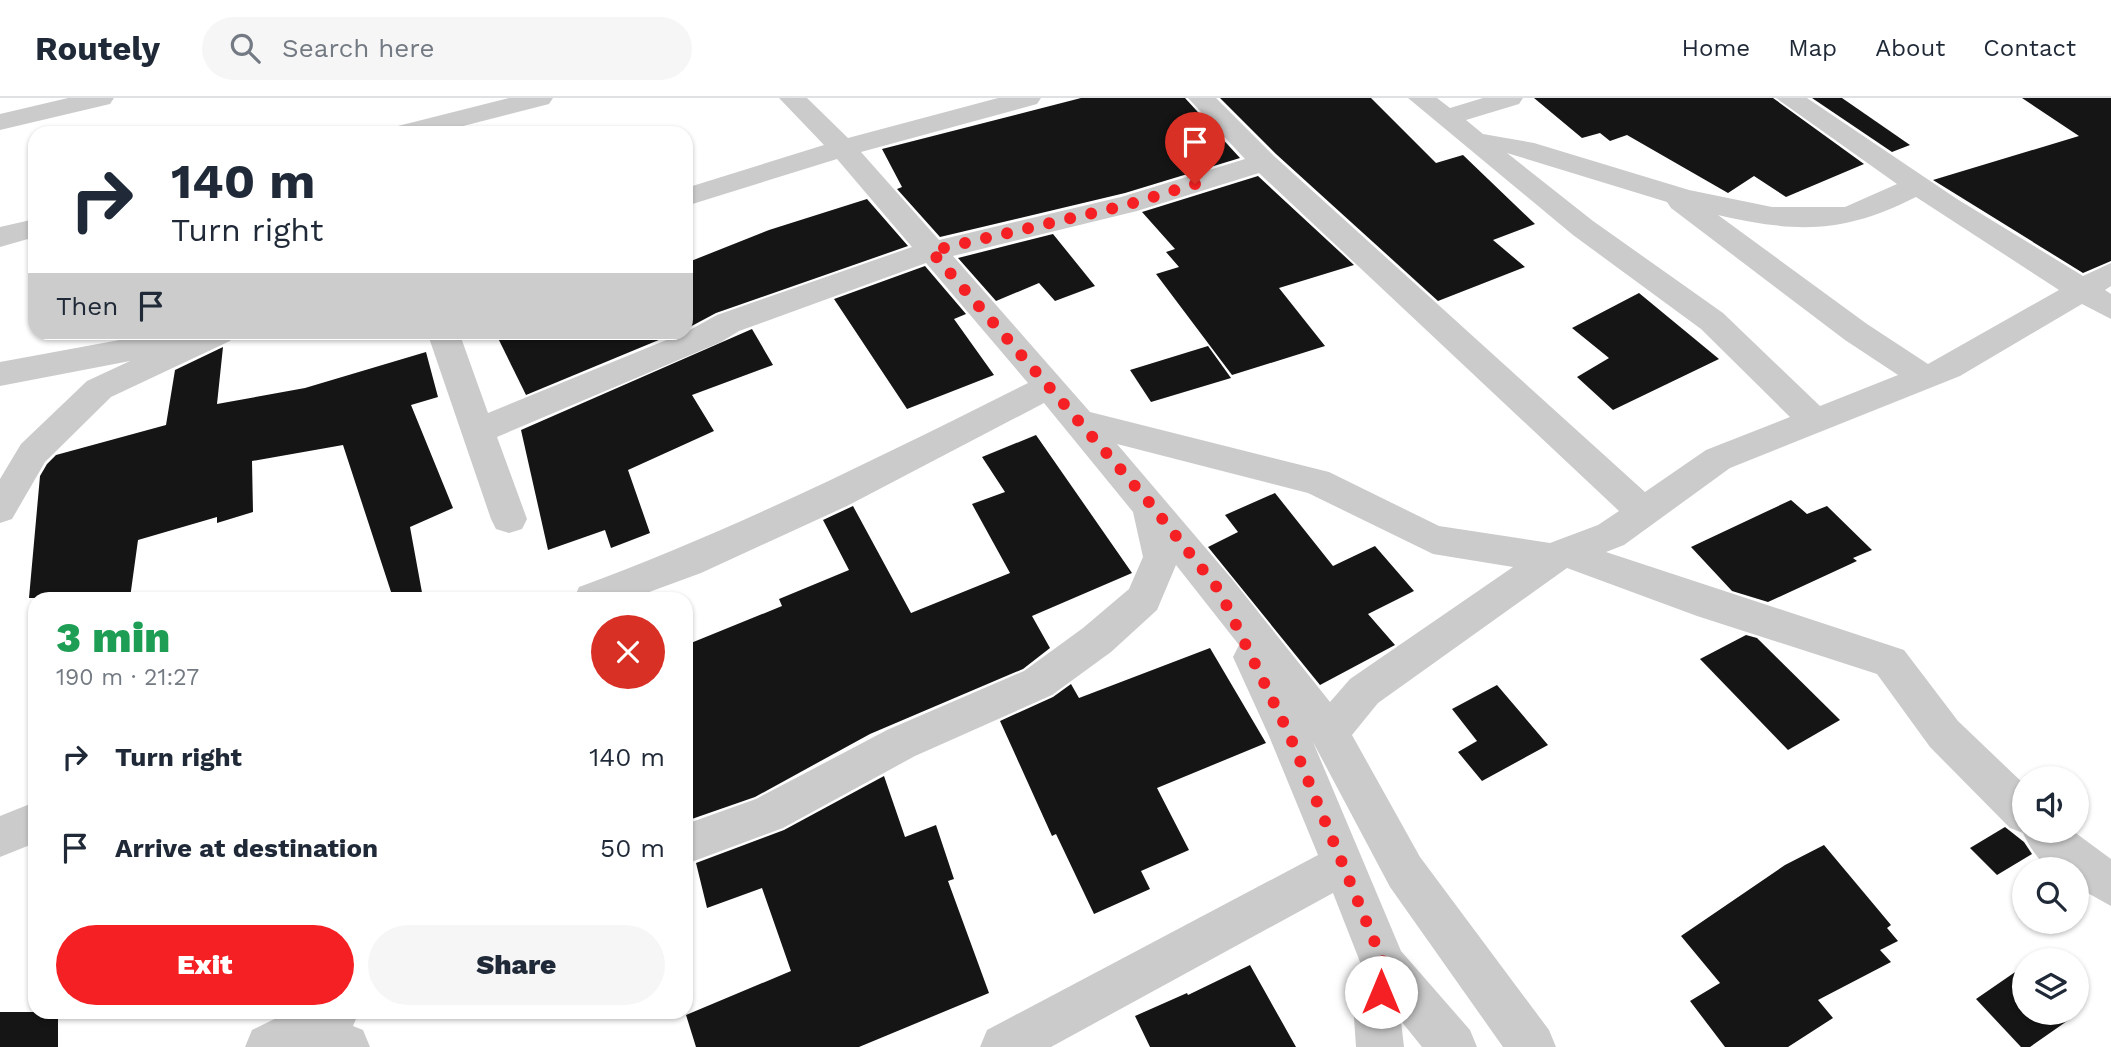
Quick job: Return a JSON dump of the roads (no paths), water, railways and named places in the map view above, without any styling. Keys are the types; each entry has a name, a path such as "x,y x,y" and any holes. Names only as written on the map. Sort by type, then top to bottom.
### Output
{"street":[{"path":"0,122 102,98"},
{"path":"431,126 540,98"},
{"path":"792,98 842,148 1049,386 1148,501 1219,590 1329,732 1405,872 1532,1047"},
{"path":"693,195 842,148 1028,98"},
{"path":"1201,98 1264,162 1643,512"},
{"path":"1421,98 1583,228 1712,321 1815,421"},
{"path":"1446,118 1510,98"},
{"path":"1789,98 1918,186 2111,308"},
{"path":"1475,142 1499,143 1750,213 1835,218 1918,186"},
{"path":"478,431 710,334 729,323 931,251 1127,205 1264,162"},
{"path":"1667,191 1857,332 1924,377"},
{"path":"0,237 28,230"},
{"path":"1329,732 1364,691 1558,555 1611,535 1718,458 1950,368 2111,273"},
{"path":"0,374 183,340"},
{"path":"0,509 33,453 99,389 206,340"},
{"path":"446,340 509,519"},
{"path":"608,592 688,562 835,496 1029,399 1049,386"},
{"path":"1077,421 1317,482 1433,540 1558,555 1890,662 1944,734 2012,801"},
{"path":"693,841 768,814 901,743 1038,683 1097,640 1144,599 1161,557 1148,501"},
{"path":"1219,590 1289,734 1385,967 1453,1047"},
{"path":"0,837 28,825"},
{"path":"2055,843 2111,885"},
{"path":"1004,1047 1343,864"},
{"path":"1380,1047 1377,1018 1385,967"},
{"path":"269,1047 323,1019"},
{"path":"334,1047 346,1047"}]}
